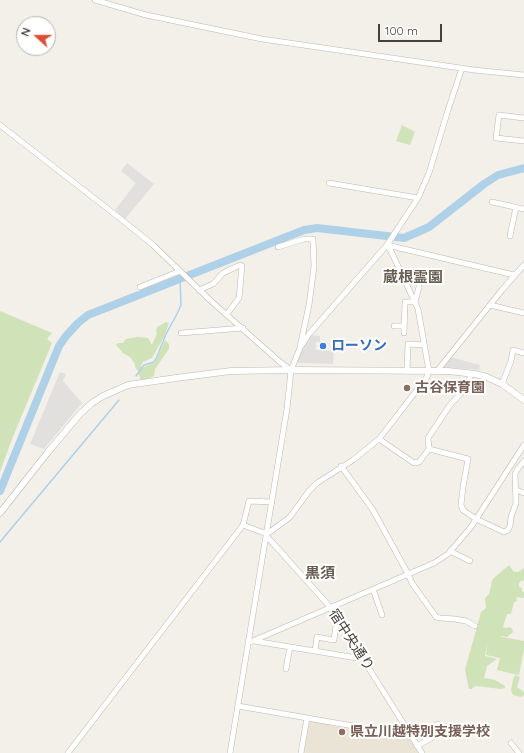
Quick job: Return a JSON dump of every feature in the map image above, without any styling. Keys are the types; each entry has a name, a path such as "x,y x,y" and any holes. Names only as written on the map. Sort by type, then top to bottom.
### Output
{"street":[{"path":"95,0 146,15 236,34 305,46 524,75"},
{"path":"230,753 251,642 287,409 291,370 300,348 309,334 387,245 418,198 429,173 462,68"},
{"path":"524,118 499,115 496,138 524,141"},
{"path":"0,125 153,245 199,290 291,370"},
{"path":"330,183 418,198"},
{"path":"492,202 524,209"},
{"path":"510,236 516,208"},
{"path":"278,247 304,239 313,239 314,266 309,305 300,339 300,348"},
{"path":"387,245 514,275"},
{"path":"267,535 290,517 309,491 317,483 362,453 378,439 425,380 429,371 415,302 387,245"},
{"path":"437,371 524,264"},
{"path":"199,290 213,284 223,273 240,265 242,266 239,298 227,314"},
{"path":"140,287 180,272"},
{"path":"415,302 419,287"},
{"path":"404,333 405,302 415,302"},
{"path":"490,304 524,313"},
{"path":"394,326 404,326"},
{"path":"181,333 243,328"},
{"path":"407,371 408,344 424,345"},
{"path":"502,384 512,361 513,350 524,353"},
{"path":"0,513 74,421 92,403 103,396 128,385 231,371 448,371 487,377 502,384 524,400"},
{"path":"378,439 414,463 419,462 429,448 428,438 450,405 467,387 471,374"},
{"path":"251,642 434,564 450,551 476,519 524,445"},
{"path":"429,448 468,459 461,508 464,512 476,519 504,532 508,530 516,503 515,474 524,461 516,458"},
{"path":"341,466 373,510 412,583 436,617 466,621 475,626"},
{"path":"516,490 524,493"},
{"path":"68,753 242,525 249,501 272,502"},
{"path":"242,525 267,535"},
{"name":"宿中央通り","path":"267,535 331,608 422,753"},
{"path":"450,551 470,561"},
{"path":"373,589 382,615"},
{"path":"315,651 317,637 334,640 336,624 339,621"},
{"path":"251,642 363,659"},
{"path":"286,669 290,647"},
{"path":"238,706 412,737 438,724 444,731 417,746"},
{"path":"301,753 307,718"},
{"path":"511,743 520,753"}],"shaded area":[{"path":"127,163 154,184 125,219 115,210 136,183 121,171"},
{"path":"310,335 320,336 320,342 316,342 316,350 334,351 333,364 297,362 299,354"},
{"path":"450,357 480,365 479,370 443,367"},
{"path":"60,372 66,374 63,381 82,403 44,449 30,444"},
{"name":"県立川越特別支援学校","path":"307,721 330,723 332,726 343,726 409,738 419,753 302,753"}],"green space":[{"path":"402,125 415,132 410,145 396,141"},
{"path":"0,311 52,333 47,339 52,343 12,439 0,472"},
{"path":"166,322 169,323 164,337 152,358 143,362 141,366 142,368 155,363 165,340 169,344 169,349 155,369 154,376 141,380 135,364 130,357 123,353 116,345 118,343 123,343 126,339 137,337 148,338 152,345 157,334 157,327"},
{"path":"509,565 514,572 518,572 524,568 524,580 519,583 519,587 522,588 522,591 524,592 524,598 516,597 517,601 514,602 511,614 507,614 503,627 510,627 513,632 507,637 502,636 501,638 524,641 519,675 497,670 500,658 486,655 488,641 485,656 497,659 487,666 484,678 495,680 505,686 505,688 501,689 476,686 469,689 465,670 481,612 486,608 485,598 489,594 494,578"},
{"path":"515,675 520,677 517,687 524,692 524,695 521,697 513,695 511,690"}],"waterway":[{"path":"0,491 59,346 78,323 88,315 304,230 317,228 404,238 429,227 484,184 498,175 524,168"},
{"path":"136,376 144,365 154,362 156,359 166,334 177,314 181,305 180,279"},
{"path":"0,542 119,400"}],"place":[{"name":"ローソン","path":"323,346"},
{"name":"古谷保育園","path":"407,388"},
{"name":"県立川越特別支援学校","path":"342,732"}],"district":[{"name":"蔵根霊園","path":"413,277"},
{"name":"黒須","path":"320,573"}]}
